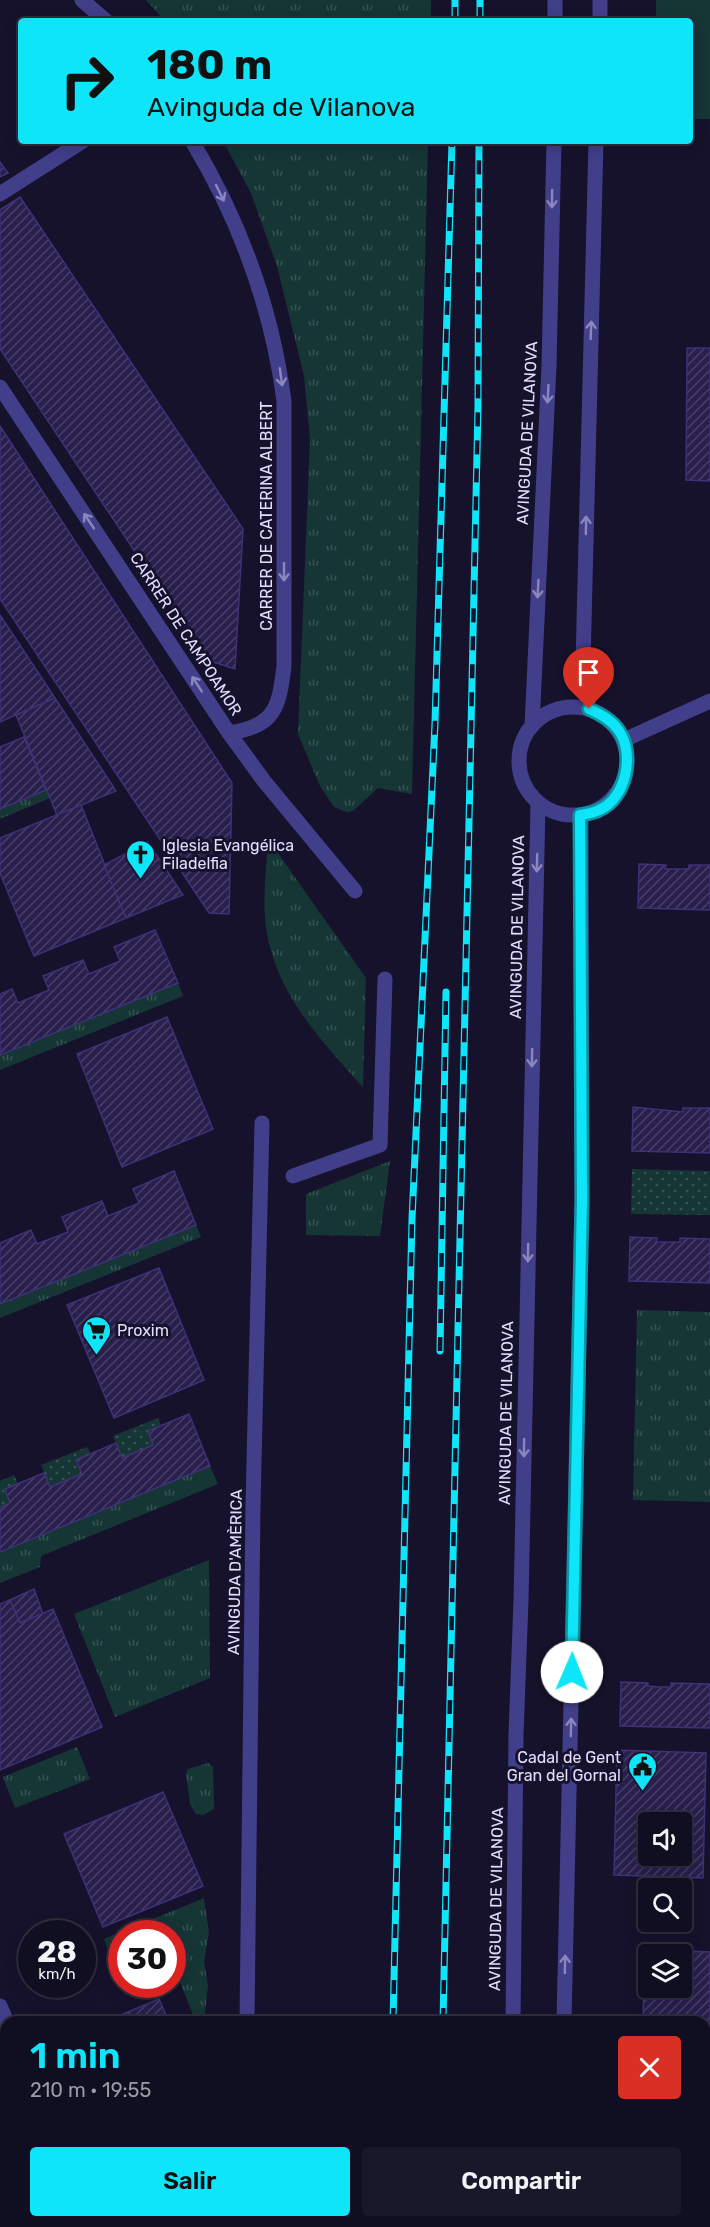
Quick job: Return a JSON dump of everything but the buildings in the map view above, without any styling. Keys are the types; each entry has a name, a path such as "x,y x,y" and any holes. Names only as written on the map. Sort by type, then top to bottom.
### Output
{"street":[{"path":"82,0 103,18"},
{"path":"555,0 555,18"},
{"path":"600,0 600,18"},
{"path":"3,192 78,144"},
{"name":"CARRER DE CATERINA ALBERT","path":"194,144 238,229 254,272 280,368 284,401 284,666 279,704 263,722 248,730 229,733"},
{"name":"AVINGUDA DE VILANOVA","path":"513,2016 516,1736 538,805 522,783 519,760 524,741 532,726 549,366 554,144"},
{"path":"589,709 585,690 584,651 596,144"},
{"name":"CARRER DE CAMPOAMOR","path":"0,387 229,733 264,781 355,891"},
{"path":"624,740 710,701"},
{"path":"532,726 551,711 575,706 589,709 612,724 624,740 627,764 616,795 600,810 580,815 553,812 538,805"},
{"path":"564,2016 582,1200 580,815"},
{"path":"293,1176 380,1145 385,979"},
{"name":"AVINGUDA D'AMÈRICA","path":"248,2016 253,1505 262,1123"}],"green space":[{"path":"146,0 431,0 431,18 162,18"},
{"path":"656,0 710,0 710,119 693,119 693,18 656,18"},
{"path":"225,144 428,144 412,794 378,788 353,811 347,812 334,807 320,786 298,734 310,439 304,376 277,266 251,193"},
{"path":"46,790 50,798 0,819 0,809"},
{"path":"268,839 366,978 363,1087 302,1014 279,973 271,951 265,916"},
{"path":"178,983 183,996 0,1070 0,1055"},
{"path":"390,1161 380,1236 306,1235 306,1194"},
{"path":"632,1169 710,1171 710,1215 631,1214"},
{"path":"196,1225 201,1237 0,1318 0,1304"},
{"path":"637,1310 710,1312 710,1502 633,1500"},
{"path":"158,1418 161,1425 148,1431 153,1445 122,1458 113,1436"},
{"path":"87,1447 91,1454 76,1460 82,1474 50,1487 41,1465"},
{"path":"210,1466 218,1484 41,1556 40,1567 0,1583 0,1552"},
{"path":"14,1475 18,1484 5,1489 10,1503 0,1508 0,1481"},
{"path":"209,1560 210,1678 115,1717 74,1614"},
{"path":"77,1747 90,1779 15,1808 3,1777"},
{"path":"208,1763 213,1767 214,1809 203,1815 196,1814 190,1804 186,1774 188,1769"},
{"path":"204,1898 209,1933 204,1962 208,1985 205,2016 194,2016 186,1997 186,1920 150,1920"},
{"path":"108,1937 108,1950 104,1939"}],"railway":[{"path":"455,0 455,18"},
{"path":"480,0 480,18"},
{"path":"393,2016 412,1219 435,723 452,144"},
{"path":"443,2016 478,406 479,144"},
{"path":"440,1351 446,992"}],"place":[{"name":"Iglesia Evangélica Filadelfia","path":"141,880"},
{"name":"Proxim","path":"96,1356"},
{"name":"Cadal de Gent Gran del Gornal","path":"642,1792"}],"route":[{"path":"572,1672 582,1200 580,815 600,810 616,795 623,781 627,764 624,740 619,730 602,715 589,709"}]}
